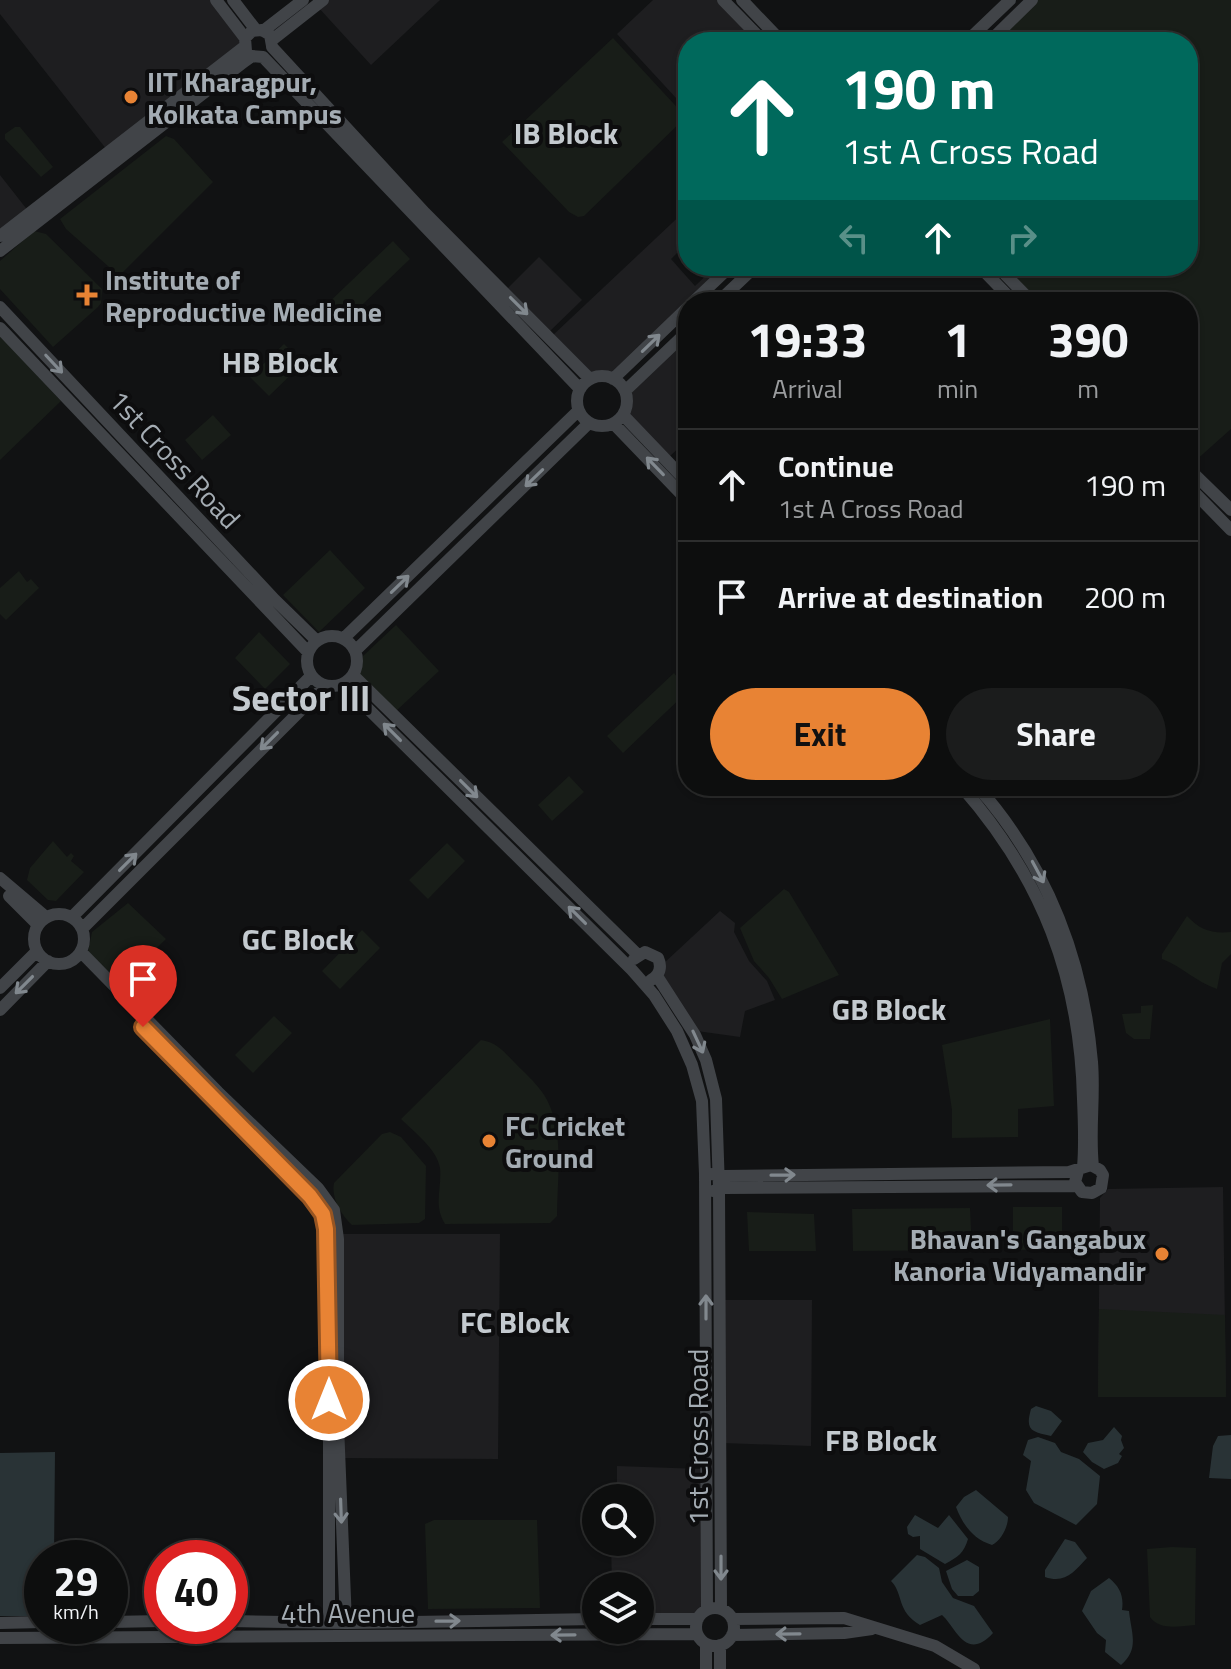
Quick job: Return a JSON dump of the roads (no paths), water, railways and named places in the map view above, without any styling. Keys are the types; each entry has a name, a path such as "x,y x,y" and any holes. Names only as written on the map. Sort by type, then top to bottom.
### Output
{"street":[{"path":"216,0 585,384"},
{"path":"233,0 258,43"},
{"path":"0,251 258,43 303,0"},
{"path":"0,236 258,43 323,0"},
{"path":"723,0 754,32"},
{"path":"742,0 772,32"},
{"path":"976,32 1010,0"},
{"path":"999,32 1032,0"},
{"path":"704,292 720,276"},
{"path":"729,292 745,276"},
{"path":"989,276 1004,292"},
{"path":"1007,276 1022,292"},
{"name":"1st Cross Road","path":"0,307 105,428 241,572 308,652"},
{"path":"613,379 678,317"},
{"name":"1st Cross Road","path":"0,328 105,428"},
{"path":"625,391 678,341"},
{"path":"598,376 613,379 625,391 627,400 620,423 604,427 589,423 578,411 576,401 585,384 598,376"},
{"path":"344,638 578,411"},
{"path":"355,651 589,423"},
{"path":"620,423 678,474"},
{"path":"620,423 678,490"},
{"path":"1198,478 1231,510"},
{"path":"1198,496 1231,530"},
{"name":"1st Cross Road","path":"241,572 317,641"},
{"path":"325,686 311,676 306,660 317,641 328,636 344,638 355,651 357,660 348,680"},
{"path":"72,917 311,676"},
{"path":"82,929 325,686 348,680"},
{"path":"348,680 421,741 638,955"},
{"path":"348,680 411,751 637,975 670,1020 688,1054 700,1090 705,1174 706,1401 701,1639 706,1669"},
{"path":"411,751 421,741"},
{"path":"971,796 1005,832"},
{"path":"983,796 1005,832 1053,929 1083,1029 1085,1168 1077,1186"},
{"path":"0,878 42,921"},
{"path":"0,888 42,921"},
{"path":"56,914 72,917 85,937 79,955 62,964 48,961 37,951 34,938 42,921 56,914"},
{"path":"0,988 37,951"},
{"path":"650,953 658,958 660,967 657,976 651,980 637,975 633,961 638,955 650,953"},
{"path":"79,955 307,1185 331,1203 338,1228 329,1621"},
{"path":"0,1010 48,961"},
{"name":"1st Cross Road","path":"657,976 682,1012 701,1048 713,1083 717,1122 721,1609"},
{"path":"703,1121 717,1122"},
{"path":"705,1174 935,1180 1045,1179 1077,1186 1089,1193 1101,1188 1103,1175 1085,1168 1045,1179"},
{"path":"705,1195 719,1189 935,1180"},
{"path":"706,1401 720,1402"},
{"path":"333,1425 346,1623"},
{"path":"654,1618 702,1614 721,1609 732,1619 844,1618 935,1646 974,1669"},
{"name":"4th Avenue","path":"248,1621 346,1623 582,1619"},
{"path":"701,1639 720,1645 727,1642 732,1635 732,1619"},
{"path":"507,1620 508,1637"},
{"path":"275,1621 276,1636"},
{"path":"0,1623 24,1622"},
{"path":"732,1635 844,1633 875,1628"},
{"name":"4th Avenue","path":"0,1638 144,1633"},
{"name":"4th Avenue","path":"248,1635 701,1639"},
{"path":"720,1645 720,1669"}],"place":[{"name":"IIT Kharagpur, Kolkata Campus","path":"131,97"},
{"name":"Institute of Reproductive Medicine","path":"87,295"},
{"name":"FC Cricket Ground","path":"489,1141"},
{"name":"Bhavan's Gangabux Kanoria Vidyamandir","path":"1162,1254"}],"district":[{"name":"IB Block","path":"566,133"},
{"name":"HB Block","path":"280,362"},
{"name":"Sector III","path":"301,697"},
{"name":"GC Block","path":"298,939"},
{"name":"GB Block","path":"889,1009"},
{"name":"FC Block","path":"515,1322"},
{"name":"FB Block","path":"881,1440"}]}
